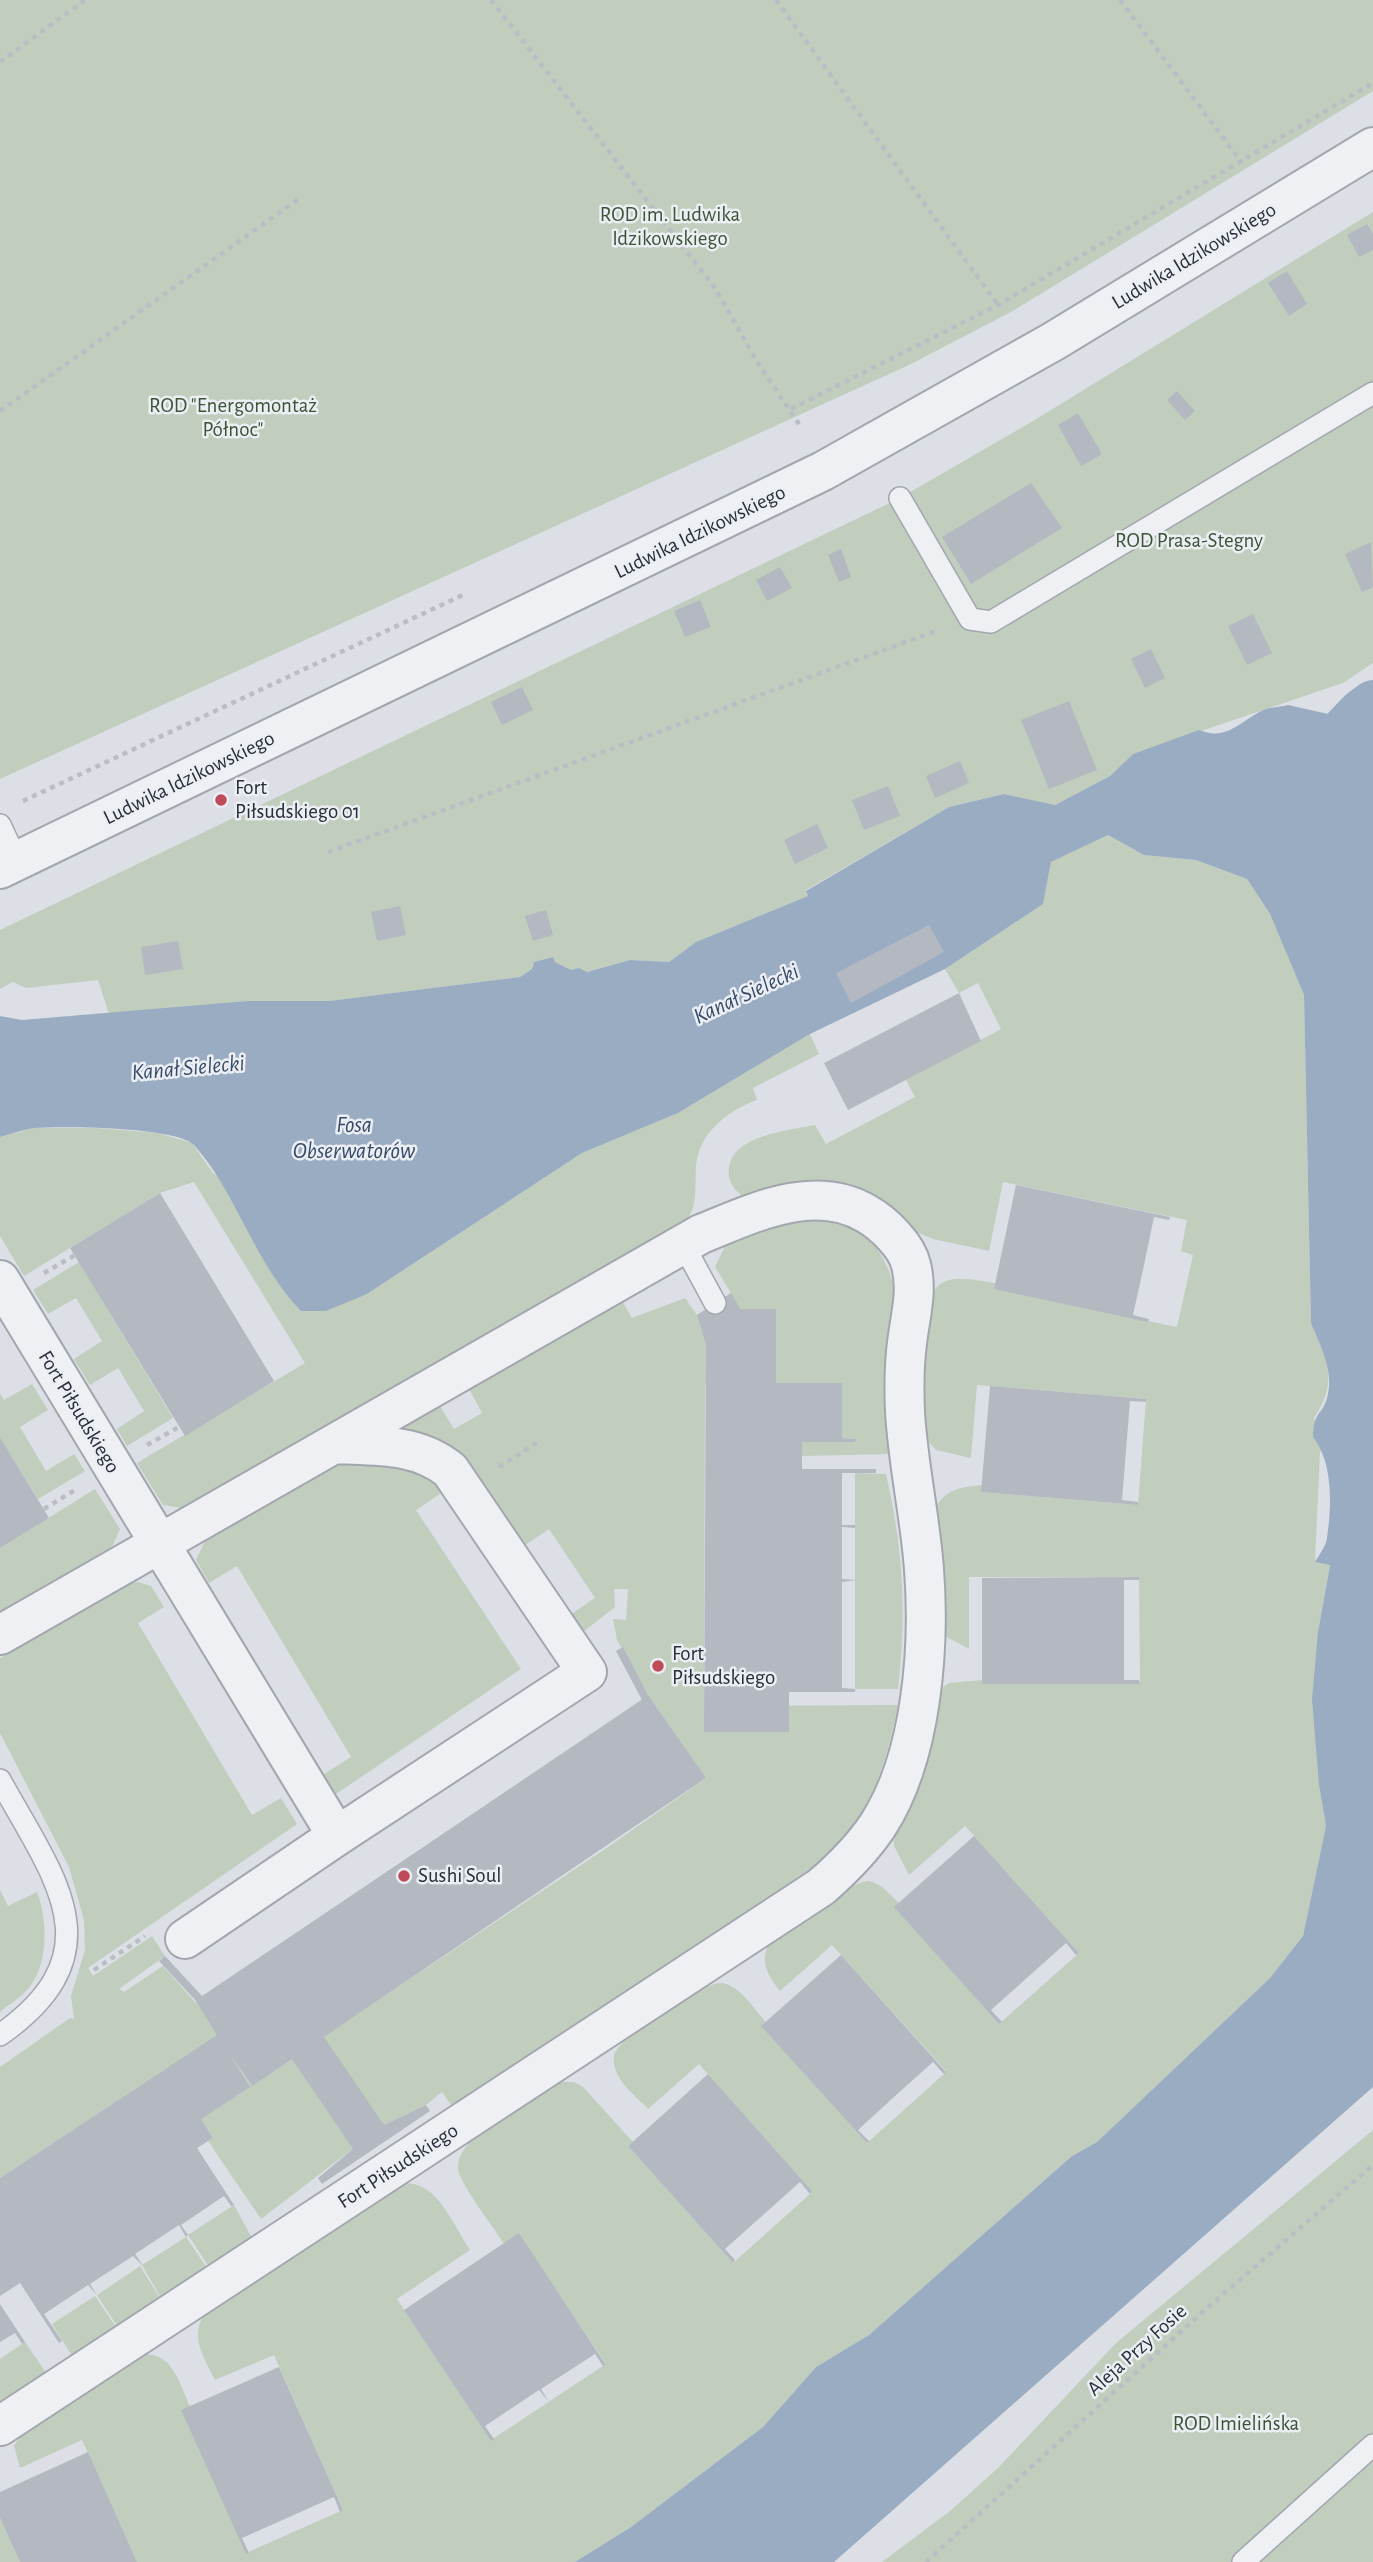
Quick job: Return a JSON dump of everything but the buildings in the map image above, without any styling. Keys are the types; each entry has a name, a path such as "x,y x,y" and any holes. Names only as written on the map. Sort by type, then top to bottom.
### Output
{"street":[{"name":"Ludwika Idzikowskiego","path":"8,865 823,471 1054,341 1373,147"},
{"name":"Fort Piłsudskiego","path":"0,2426 821,1886 863,1847 895,1793 906,1760 915,1725 925,1647 924,1567 905,1401 905,1365 915,1293 911,1262 885,1228 867,1214 845,1204 824,1201 775,1205 683,1244 11,1628"},
{"name":"Fort Piłsudskiego","path":"18,1279 159,1544"},
{"path":"185,1939 587,1672 450,1470 434,1456 404,1448 335,1444"},
{"path":"159,1544 337,1836"}],"lane":[{"path":"900,498 970,619 991,622 1373,393"},
{"path":"5,816 8,865"},
{"path":"683,1244 715,1303"},
{"path":"0,1780 61,1891 67,1914 64,1958 45,1995 30,2014 0,2035"},
{"path":"1243,2562 1373,2445"}],"path":[{"path":"0,62 85,0"},
{"path":"491,0 715,288 759,365 802,427"},
{"path":"776,0 998,305"},
{"path":"1120,0 1242,163"},
{"path":"791,409 998,305 1242,163 1373,83"},
{"path":"0,411 300,198"},
{"path":"5,816 477,588"},
{"path":"328,852 970,619"},
{"path":"18,1279 75,1255"},
{"path":"139,1451 179,1427"},
{"path":"489,1474 536,1444 540,1450"},
{"path":"44,1508 84,1484"},
{"path":"93,1970 151,1932 185,1939"},
{"name":"Aleja Przy Fosie","path":"926,2562 1206,2309 1373,2165"}],"green space":[{"path":"0,0 1373,0 1373,91 1011,312 909,365 0,779"},
{"name":"ROD Prasa-Stegny","path":"1373,212 1373,663 1343,683 1133,754 1110,776 1055,805 1004,794 949,807 806,890 808,896 696,942 669,962 630,960 586,972 579,968 571,970 555,962 553,957 534,962 532,969 520,977 329,1001 248,1001 109,1014 98,980 26,988 13,982 0,989 0,930 900,498 1033,421"},
{"path":"1108,835 1144,855 1196,860 1247,879 1270,914 1304,995 1311,1323 1328,1371 1326,1393 1314,1418 1324,1451 1320,1452 1315,1562 1330,1564 1318,1632 1319,1785 1326,1826 1303,1936 1270,1978 1097,2142 1072,2156 869,2335 816,2367 763,2427 631,2527 575,2562 137,2562 82,2440 20,2468 14,2446 20,2437 141,2355 152,2355 167,2363 178,2379 190,2407 182,2411 246,2553 343,2510 274,2355 215,2380 200,2347 198,2330 205,2313 400,2184 413,2184 433,2195 450,2216 470,2250 397,2299 491,2440 606,2364 519,2234 504,2244 460,2176 459,2162 465,2148 477,2135 511,2109 558,2082 574,2082 583,2087 633,2142 628,2146 733,2263 810,2194 812,2191 699,2064 648,2109 620,2079 614,2064 614,2056 619,2047 645,2024 681,2000 713,1984 723,1983 736,1989 766,2022 762,2026 867,2143 944,2074 946,2071 832,1945 780,1991 772,1980 765,1963 769,1944 835,1897 849,1888 869,1881 881,1887 899,1903 895,1907 999,2024 1079,1953 965,1826 909,1875 894,1846 893,1832 940,1689 949,1683 982,1680 983,1684 1140,1683 1139,1577 969,1577 969,1649 945,1636 934,1510 948,1493 960,1488 982,1485 982,1492 1138,1505 1146,1399 977,1385 971,1458 936,1450 921,1434 921,1380 927,1312 938,1286 958,1279 995,1283 995,1289 1177,1327 1193,1255 1181,1251 1187,1220 1003,1182 989,1251 933,1239 900,1225 750,1199 736,1190 729,1176 730,1162 747,1143 774,1133 815,1125 826,1144 915,1097 906,1080 1001,1029 978,983 959,993 945,969 1043,904 1051,862"},
{"path":"810,1034 819,1054 753,1088 757,1100 729,1114 707,1136 696,1163 694,1205 687,1220 188,1509 163,1505 137,1463 305,1363 194,1182 160,1193 24,1276 0,1236 0,1137 34,1128 96,1128 158,1133 192,1143 213,1173 367,1294 582,1153 678,1113"},
{"path":"798,1218 838,1220 858,1229 875,1246 887,1265 894,1286 893,1454 802,1456 802,1442 855,1442 855,1439 842,1438 842,1383 705,1384 704,1706 898,1705 880,1774 872,1794 850,1830 817,1869 454,2109 442,2092 426,2105 384,2125 261,2219 208,2141 213,2138 167,2068 0,2178 0,2067 70,2018 74,2019 71,1996 85,1950 84,1920 69,1867 0,1733 0,1658 124,1585 138,1582 151,1586 164,1607 138,1623 252,1815 281,1798 297,1824 88,1968 93,1976 152,1936 165,1956 119,1989 124,1992 163,1966 195,2002 648,1695 617,1640 613,1619 626,1620 628,1589 614,1589 615,1607 579,1635 567,1617 595,1598 549,1529 521,1548 387,1433 438,1403 454,1429 482,1413 468,1387 621,1299 632,1318 685,1298 697,1315 731,1293 715,1267 726,1244","holes":["653,1702 705,1779 608,1847 251,2085 225,2047"]},
{"path":"79,1262 173,1418 127,1446 117,1429 144,1411 118,1368 90,1385 74,1359 102,1341 76,1298 48,1314 33,1290"},
{"path":"32,1384 48,1410 20,1427 46,1471 74,1454 85,1471 38,1499 0,1437 0,1393 4,1400"},
{"path":"334,1463 398,1465 422,1474 443,1492 416,1510 521,1669 336,1794 324,1774 351,1757 237,1566 209,1583 196,1560 207,1537"},
{"path":"855,1473 886,1474 892,1502 900,1555 903,1607 898,1689 855,1689"},
{"path":"95,1489 120,1529 110,1552 0,1616 0,1548"},
{"path":"0,1890 8,1906 37,1892 43,1916 44,1943 34,1981 23,1994 0,2012"},
{"name":"ROD Imielińska","path":"1373,2130 1373,2562 882,2562 950,2511 999,2467 1116,2343"},
{"path":"234,2205 252,2238 209,2267 188,2235"},
{"path":"186,2237 207,2268 161,2298 142,2265"},
{"path":"140,2266 160,2298 117,2326 97,2295"},
{"path":"95,2296 116,2327 72,2356 52,2324"},
{"path":"25,2342 47,2374 0,2404 0,2359"},
{"path":"0,2518 20,2562 0,2562"}],"water":[{"name":"Fosa Obserwatorów","path":"1288,705 1333,715 1362,711 1373,713 1373,2087 834,2562 575,2562 631,2527 763,2427 816,2367 869,2335 1072,2156 1097,2142 1270,1978 1303,1936 1326,1826 1319,1785 1312,1699 1318,1632 1330,1565 1315,1562 1326,1541 1330,1499 1328,1472 1320,1447 1313,1437 1315,1422 1327,1398 1329,1379 1325,1359 1311,1323 1304,995 1270,914 1247,879 1196,860 1144,855 1108,835 1051,862 1043,904 945,969 810,1034 678,1113 582,1153 367,1294 326,1311 301,1311 284,1291 209,1164 194,1145 183,1139 144,1131 70,1127 32,1129 0,1137 0,1016 22,1020 248,1001 329,1001 520,977 532,969 534,962 553,957 555,962 571,970 579,968 587,972 630,960 669,962 696,942 808,896 806,891 949,807 1004,794 1055,805 1110,776 1133,754 1199,730 1209,733 1227,731 1266,709"}],"waterway":[{"name":"Kanał Sielecki","path":"1318,757 1373,703"}],"place":[{"name":"Fort Piłsudskiego 01","path":"221,800"},
{"name":"Fort Piłsudskiego","path":"658,1666"},
{"name":"Sushi Soul","path":"404,1876"}],"park label":[{"name":"ROD im. Ludwika Idzikowskiego","path":"670,227"},
{"name":"ROD \"Energomontaż Północ\"","path":"233,418"}]}
